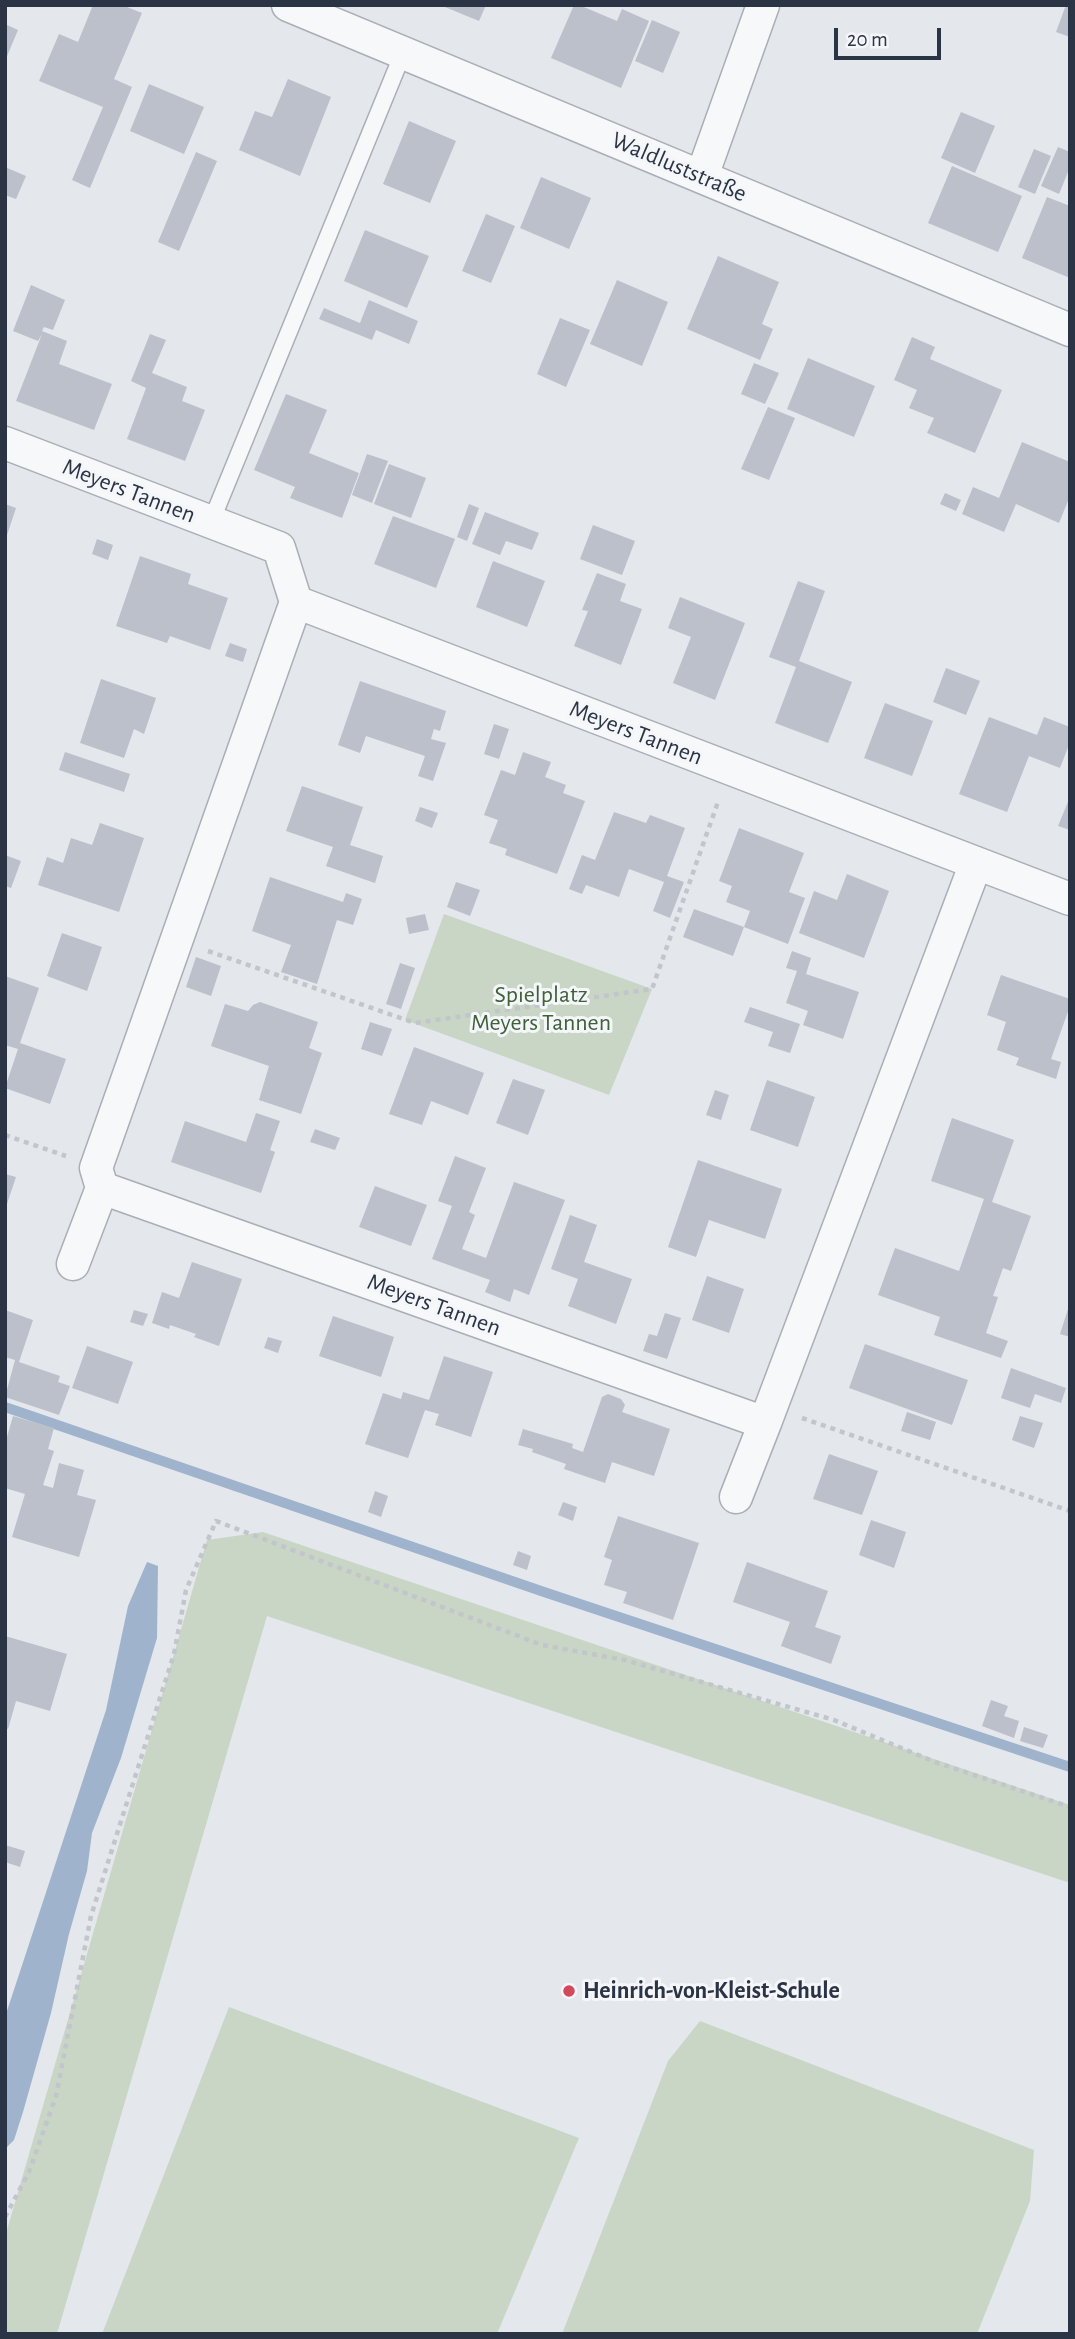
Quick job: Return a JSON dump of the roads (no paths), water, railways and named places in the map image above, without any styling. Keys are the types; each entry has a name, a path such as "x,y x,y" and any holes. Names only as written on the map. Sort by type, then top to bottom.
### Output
{"street":[{"name":"Waldluststraße","path":"288,5 1070,330"},
{"path":"702,176 763,5"},
{"name":"Meyers Tannen","path":"5,443 279,548 296,602 1070,899"},
{"path":"73,1264 176,940 296,602"},
{"path":"736,1497 976,863"},
{"name":"Meyers Tannen","path":"99,1178 768,1415"}],"lane":[{"path":"211,522 403,53"}],"water":[{"path":"147,1562 158,1566 157,1638 121,1758 92,1833 87,1871 51,2013 14,2140 5,2149 5,2017 106,1710 128,1606"}],"waterway":[{"path":"5,1407 547,1593 1070,1767"}],"place":[{"name":"Heinrich-von-Kleist-Schule","path":"569,1991"}],"park label":[{"name":"Spielplatz Meyers Tannen","path":"541,1009"}]}
